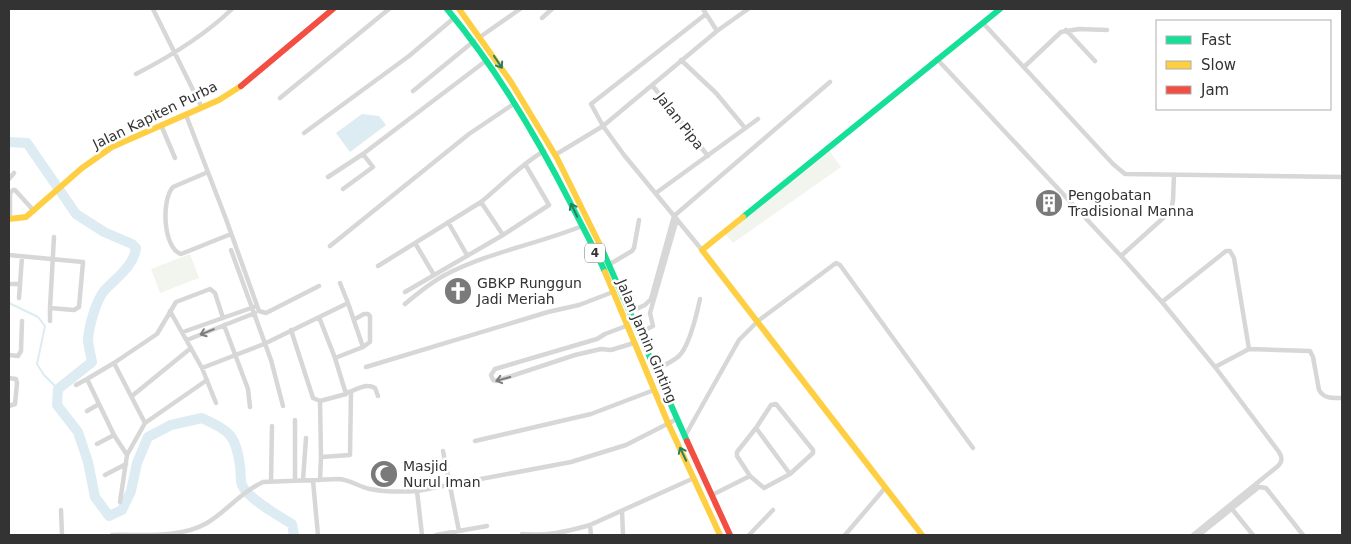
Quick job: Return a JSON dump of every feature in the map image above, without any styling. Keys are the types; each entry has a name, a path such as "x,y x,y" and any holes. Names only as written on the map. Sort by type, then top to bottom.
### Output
{"main road":[{"name":"Jalan Kapiten Purba","path":"34,210 96,157 128,139 186,116 237,89 333,9"},
{"name":"Jalan Jamin Ginting","path":"447,9 477,39 511,82 554,159 610,264 655,370 730,535"},
{"name":"Jalan Jamin Ginting","path":"459,9 477,39 486,60 544,151 554,159 668,423 720,535"},
{"path":"922,535 702,250 1000,9"},
{"path":"9,219 26,217 34,210"}],"street":[{"path":"153,9 202,108"},
{"path":"136,74 205,33 232,9"},
{"path":"280,98 389,9"},
{"path":"413,91 477,39 520,9"},
{"path":"542,18 552,9"},
{"path":"554,159 603,126 717,31 748,9"},
{"path":"702,250 603,126 592,107 592,103 645,63 705,11 717,31"},
{"path":"304,133 409,56 456,18"},
{"path":"983,23 1120,171 1133,175 1342,177"},
{"path":"1024,67 1061,32 1066,30 1107,30"},
{"path":"1066,30 1095,61"},
{"path":"937,59 1162,302 1215,367 1279,452 1282,458 1281,463 1193,535"},
{"path":"328,177 363,154 486,60"},
{"path":"682,60 716,93 745,128"},
{"path":"630,312 645,305 651,299 675,217 830,82"},
{"name":"Jalan Pipa","path":"652,85 708,156"},
{"path":"330,246 469,134 515,103"},
{"path":"186,116 231,234 254,307 254,314 275,372 283,406"},
{"path":"656,193 758,119"},
{"path":"161,126 175,158"},
{"path":"378,266 481,202 512,174 544,151"},
{"path":"343,189 373,167 363,154"},
{"path":"405,292 549,205 525,164"},
{"path":"208,172 173,187 169,192 166,227 173,247 177,253 181,254 231,234"},
{"path":"9,179 14,173"},
{"path":"1121,256 1171,211 1174,175"},
{"path":"9,219 10,192 13,190 34,210"},
{"path":"481,202 503,234"},
{"path":"639,333 654,325 650,313 675,217"},
{"path":"610,264 634,248 639,220"},
{"path":"448,222 466,255"},
{"path":"405,304 434,281 461,267 555,237 582,226"},
{"path":"50,321 54,237"},
{"path":"415,243 434,275"},
{"path":"230,250 254,307 266,314 320,286"},
{"path":"1162,302 1226,251 1230,251 1234,258 1249,349"},
{"path":"9,255 83,262 79,308 74,310 50,308"},
{"path":"20,298 22,257"},
{"path":"685,436 739,340 758,321 834,263 839,264 973,448"},
{"path":"340,283 363,347"},
{"path":"9,284 20,284"},
{"path":"76,385 114,363 157,334 176,302 210,289 215,293 223,318"},
{"path":"366,367 540,314 579,305 613,292"},
{"path":"655,370 677,358 683,352 700,299"},
{"path":"202,368 264,344 348,303"},
{"path":"183,332 254,307"},
{"path":"170,310 202,368 216,403"},
{"path":"187,340 259,311"},
{"path":"335,358 363,347 370,342 370,316 367,313 354,319"},
{"path":"319,317 335,358 346,394"},
{"path":"9,355 18,356 21,351 22,321"},
{"path":"224,325 248,389 250,407"},
{"path":"626,326 597,339 495,369 491,375 493,380 496,381 575,355 601,349 611,350 634,343"},
{"path":"291,330 313,398 320,401 346,394 364,385 375,388 378,396"},
{"path":"597,339 601,349"},
{"path":"572,347 575,355"},
{"path":"132,396 191,348"},
{"path":"1215,367 1249,349 1310,351 1321,394 1329,398 1342,398"},
{"path":"553,352 556,361"},
{"path":"533,358 536,368"},
{"path":"114,363 145,424"},
{"path":"514,364 517,375"},
{"path":"9,378 16,379 17,383 15,404 9,406"},
{"path":"87,379 114,435 127,455"},
{"path":"120,502 127,455 145,424 207,380"},
{"path":"475,441 591,414 654,390"},
{"path":"321,457 350,455 351,392"},
{"path":"320,401 320,480"},
{"path":"87,411 99,404"},
{"path":"776,404 813,450 812,456 790,474 764,488 750,476 737,456 737,453 756,428 771,405 776,404"},
{"path":"112,535 181,533 207,523 252,487 263,482 349,480 368,489 399,492 417,491 570,462 626,445 678,419"},
{"path":"295,420 295,480"},
{"path":"271,482 272,426"},
{"path":"756,428 790,474"},
{"path":"97,444 114,435"},
{"path":"303,480 306,438"},
{"path":"443,450 459,532"},
{"path":"105,475 126,464"},
{"path":"712,495 750,476"},
{"path":"522,534 560,535 590,526 694,478"},
{"path":"313,481 318,535"},
{"path":"1198,535 1259,487 1265,487 1303,535"},
{"path":"845,535 885,488"},
{"path":"417,491 422,535"},
{"path":"1232,509 1253,535"},
{"path":"61,510 62,535"},
{"path":"749,535 773,510"},
{"path":"622,511 623,535"},
{"path":"436,535 487,526"},
{"path":"590,526 591,535"}],"shaded area":[{"path":"362,114 379,116 386,125 350,152 336,133"},
{"path":"828,149 841,167 733,243 725,234"},
{"path":"190,254 199,278 160,293 151,269"}],"waterway":[{"path":"9,142 27,143 76,214 104,232 132,244 136,248 135,254 128,266 104,291 96,307 88,339 92,362 58,389 57,405 78,432 88,462 95,497 109,516 122,510 131,491 137,463 148,437 171,425 202,418 219,426 230,435 236,447 241,483 245,490 264,507 292,524 294,535"},
{"path":"9,303 38,317 45,326 37,364 44,375 58,389"}],"traffic: fast":[{"path":"447,9 483,55 515,104 559,180 605,272"},
{"path":"743,217 1000,9"},
{"path":"601,247 687,441"}],"traffic: slow":[{"path":"459,9 511,82 557,158 601,247"},
{"path":"9,219 26,217 82,168 112,147 219,100 241,86"},
{"path":"743,217 702,250 922,535"},
{"path":"605,272 668,423 720,535"}],"traffic: jam":[{"path":"241,86 333,9"},
{"path":"687,441 730,535"}],"place":[{"name":"Pengobatan Tradisional Manna","path":"1049,203"},
{"name":"GBKP Runggun Jadi Meriah","path":"458,291"},
{"name":"Masjid Nurul Iman","path":"384,474"}]}
